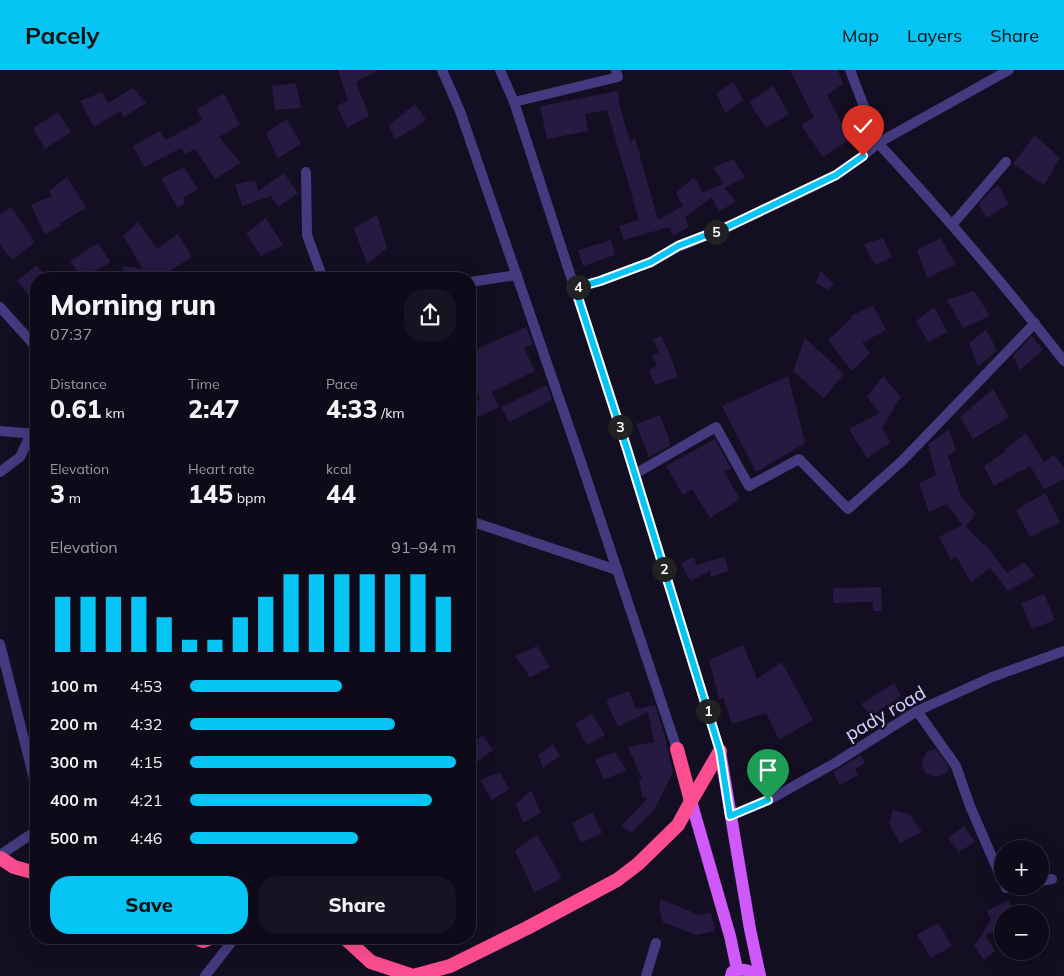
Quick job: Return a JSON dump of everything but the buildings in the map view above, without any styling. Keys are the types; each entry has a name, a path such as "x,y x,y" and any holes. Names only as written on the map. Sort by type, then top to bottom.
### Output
{"highway":[{"path":"677,749 691,801"},
{"path":"351,944 371,962 413,976 450,966 557,912 617,880 638,864 678,825 720,751"},
{"path":"0,857 14,867 30,871"}],"main road":[{"path":"720,751 730,816 760,976"},
{"path":"691,801 730,936 734,973 752,971 760,976"}],"street":[{"path":"442,70 460,111 517,275 677,749"},
{"path":"500,70 514,102 575,288 635,474 720,751"},
{"path":"514,102 618,77 616,70"},
{"path":"850,70 878,143 952,225 1064,360"},
{"path":"575,288 651,262 678,246 727,227 836,175 878,143 1008,70"},
{"path":"952,225 1006,162"},
{"path":"306,172 307,235 320,272"},
{"path":"476,281 517,275"},
{"path":"0,307 30,340"},
{"path":"635,474 716,427 749,486 799,459 848,508 902,461 1035,323"},
{"path":"0,431 30,434"},
{"path":"0,472 20,457 30,441"},
{"path":"476,523 617,570"},
{"path":"0,644 30,762"},
{"name":"pady road","path":"730,816 768,800 835,763 917,711 992,677 1064,651"},
{"path":"917,711 956,766 970,806 994,857"},
{"path":"0,857 30,835"},
{"path":"646,976 656,943"},
{"path":"205,976 230,944"}],"route":[{"path":"768,800 730,816 720,751 627,449 575,288 651,262 678,246 708,236 836,175 863,156"}]}
